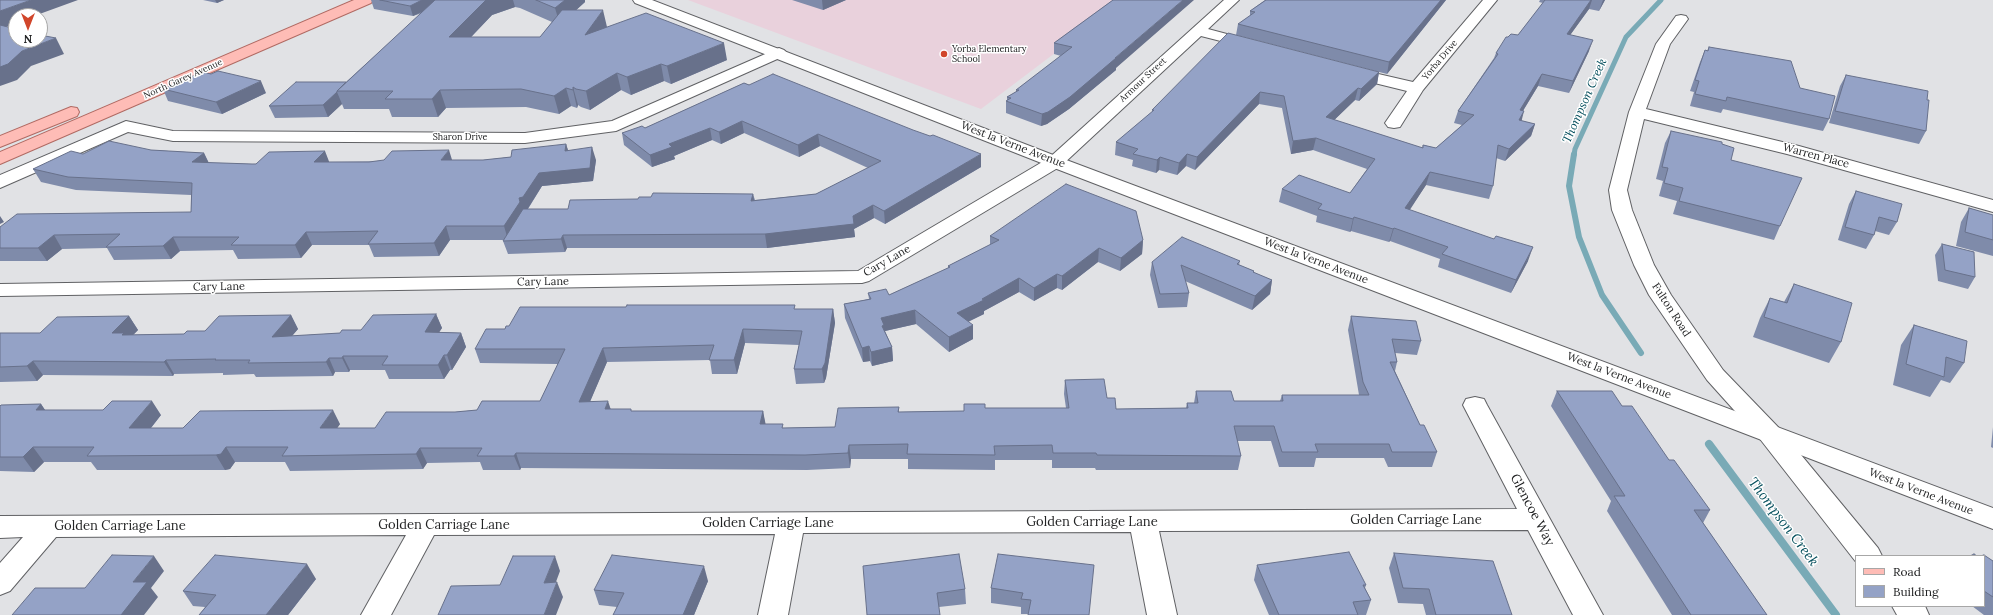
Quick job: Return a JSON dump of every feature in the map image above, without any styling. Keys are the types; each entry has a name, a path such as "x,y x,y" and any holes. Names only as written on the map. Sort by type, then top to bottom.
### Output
{"main road":[{"name":"North Garey Avenue","path":"0,142 335,0"},
{"name":"North Garey Avenue","path":"0,159 366,0"},
{"path":"119,107 138,83"}],"street":[{"name":"West la Verne Avenue","path":"640,0 1055,162 1993,519"},
{"name":"Armour Street","path":"1055,162 1232,0"},
{"name":"Yorba Drive","path":"1394,124 1417,88 1490,0"},
{"name":"Fulton Road","path":"1681,19 1663,44 1637,112 1618,190 1622,210 1644,265 1660,295 1715,375 1769,433 1867,555"},
{"path":"1197,31 1265,49"},
{"name":"Sharon Drive","path":"0,182 126,126 173,136 525,138 616,126 779,54"},
{"path":"1332,67 1417,88"},
{"name":"Warren Place","path":"1637,112 1793,150 1993,206"},
{"name":"Cary Lane","path":"0,290 862,277 1055,162"},
{"name":"Glencoe Way","path":"1476,406 1588,615"},
{"name":"Golden Carriage Lane","path":"0,527 1537,519"},
{"path":"1143,521 1162,615"},
{"path":"773,615 791,523"},
{"path":"376,615 426,525"},
{"path":"0,583 49,527"},
{"path":"1908,607 1914,615"}],"shaded area":[{"name":"Yorba Elementary School","path":"688,0 1125,0 981,109"}],"building":[{"path":"0,0 31,0 8,8 0,11"},
{"path":"380,0 422,0 410,6"},
{"path":"435,0 486,0 449,37 540,37 562,10 603,10 585,35 646,13 724,43 667,66 661,64 627,77 617,73 586,91 573,87 573,90 566,88 554,96 521,89 440,90 432,99 385,99 393,91 337,91"},
{"path":"536,0 565,0 555,8"},
{"path":"1113,0 1183,0 1070,97 1048,112 1042,114 1006,101 1011,98 1007,97 1019,90 1016,90 1072,47 1054,43"},
{"path":"1266,0 1441,0 1389,62 1238,24 1255,12 1250,11"},
{"path":"1545,0 1591,0 1567,34 1593,40 1573,81 1542,74 1520,110 1524,111 1519,120 1535,124 1509,149 1498,145 1493,186 1430,172 1405,208 1494,239 1496,236 1533,247 1516,280 1442,254 1448,247 1394,228 1393,229 1354,217 1353,219 1318,209 1322,204 1282,189 1299,175 1350,193 1375,159 1316,138 1293,141 1284,96 1260,92 1197,157 1187,154 1179,163 1160,157 1157,160 1133,154 1138,149 1116,142 1154,110 1152,110 1228,33 1379,72 1361,89 1358,88 1326,117 1423,148 1423,145 1436,148 1474,115 1458,111 1498,54 1496,53 1506,37 1511,34 1518,35"},
{"path":"0,25 8,27 8,48 30,48 22,51 8,64 0,67"},
{"path":"48,36 56,38 48,41"},
{"path":"1709,47 1791,61 1800,88 1835,96 1829,119 1727,97 1726,101 1695,94 1699,81 1695,80 1705,50 1708,51"},
{"path":"218,71 261,81 216,102 163,89 202,72 211,74"},
{"path":"773,74 913,130 930,136 933,135 981,154 884,211 873,205 853,216 854,224 765,234 563,235 561,239 503,241 523,209 568,209 570,200 638,199 639,197 651,197 653,193 753,194 751,201 816,194 881,161 818,134 798,145 742,121 719,132 710,128 669,144 672,147 650,155 622,133 642,126 645,128 744,83 749,85"},
{"path":"1846,75 1928,91 1927,100 1929,100 1926,131 1835,111"},
{"path":"296,82 346,82 323,105 269,106"},
{"path":"1671,131 1722,142 1722,144 1734,148 1731,160 1802,178 1780,226 1679,201 1683,188 1664,183 1668,168 1662,167"},
{"path":"109,141 151,150 204,153 192,162 252,164 256,164 269,152 325,151 314,162 369,162 384,160 392,151 449,150 441,160 483,160 511,157 512,150 566,144 565,151 592,147 590,168 539,173 523,197 519,198 520,202 504,226 446,226 434,243 368,244 378,231 306,232 295,245 231,245 239,237 173,237 163,246 106,247 120,234 54,235 38,248 0,248 0,227 17,214 191,212 192,183 68,177 33,169 71,151 83,154"},
{"path":"1066,184 1136,211 1143,240 1121,258 1099,248 1062,276 1057,274 1034,288 1019,278 982,299 984,300 957,313 973,325 949,337 915,310 881,318 884,325 882,326 892,347 871,352 869,346 862,348 844,304 871,299 868,293 886,289 889,295 950,267 948,266 999,240 990,236"},
{"path":"1856,191 1902,204 1897,222 1879,217 1874,235 1845,227"},
{"path":"1969,208 1993,215 1993,240 1965,232"},
{"path":"1182,237 1240,261 1237,264 1272,280 1255,296 1181,265 1189,293 1160,294 1152,262"},
{"path":"1942,244 1974,252 1975,277 1945,270"},
{"path":"1794,284 1852,303 1841,342 1764,317 1770,298 1787,303"},
{"path":"627,305 795,305 794,309 833,309 825,363 822,369 794,369 802,331 743,329 734,360 709,360 714,345 603,348 579,402 608,401 605,409 631,409 631,411 763,411 760,424 783,424 782,428 835,427 838,408 899,407 898,412 964,411 964,404 985,404 985,408 1069,408 1065,380 1104,379 1107,398 1115,398 1116,409 1188,408 1187,403 1198,403 1196,391 1231,391 1234,401 1283,401 1282,395 1369,395 1363,382 1351,316 1416,321 1421,341 1392,339 1397,362 1390,362 1420,425 1424,425 1437,452 1392,452 1389,444 1315,444 1318,452 1282,452 1274,426 1234,426 1241,456 1097,455 1096,453 1053,453 1052,445 994,446 995,455 907,454 908,444 849,445 848,453 805,455 516,453 514,456 477,456 482,448 420,448 416,454 282,456 288,447 226,447 221,454 216,455 87,456 94,447 33,447 23,457 0,457 1,405 41,404 36,410 103,410 112,401 152,401 129,428 183,428 200,411 333,410 320,428 375,428 386,412 455,412 477,410 482,401 540,401 565,349 475,349 486,329 505,329 506,326 509,326 520,307 626,307"},
{"path":"436,314 425,332 461,333 447,355 444,355 438,365 382,365 388,356 343,356 342,358 329,358 326,362 248,363 250,360 215,360 216,359 166,360 164,362 33,361 27,366 0,367 0,333 40,333 57,317 129,316 112,333 124,333 122,335 184,334 187,331 205,331 219,316 291,315 272,337 340,333 342,330 361,330 373,315"},
{"path":"1914,325 1967,341 1964,363 1946,357 1944,377 1906,364"},
{"path":"1557,391 1612,391 1622,406 1632,406 1669,460 1674,460 1710,510 1694,510 1767,615 1691,615 1614,496 1625,496"},
{"path":"1349,552 1366,585 1363,585 1371,600 1353,602 1358,615 1279,615 1257,565"},
{"path":"1394,553 1493,561 1512,615 1436,615 1429,589 1403,588"},
{"path":"959,554 965,589 937,593 940,615 867,615 863,566"},
{"path":"998,554 1094,565 1089,615 1028,615 1031,600 1021,599 1023,593 991,588"},
{"path":"112,555 154,556 133,582 147,582 121,615 12,615 35,588 85,588"},
{"path":"215,555 307,564 266,615 199,615 216,595 183,591"},
{"path":"612,555 704,566 683,615 613,615 624,593 594,590"},
{"path":"513,556 555,556 544,583 557,582 544,615 438,615 451,586 500,585"},
{"path":"1985,556 1993,561 1993,597 1985,592"}],"waterway":[{"name":"Thompson Creek","path":"1574,155 1575,149 1626,37 1661,0"},
{"name":"Thompson Creek","path":"1574,154 1569,186 1579,237 1602,295 1641,353"},
{"name":"Thompson Creek","path":"1709,444 1836,615"}],"place":[{"name":"Yorba Elementary School","path":"944,54"}]}
